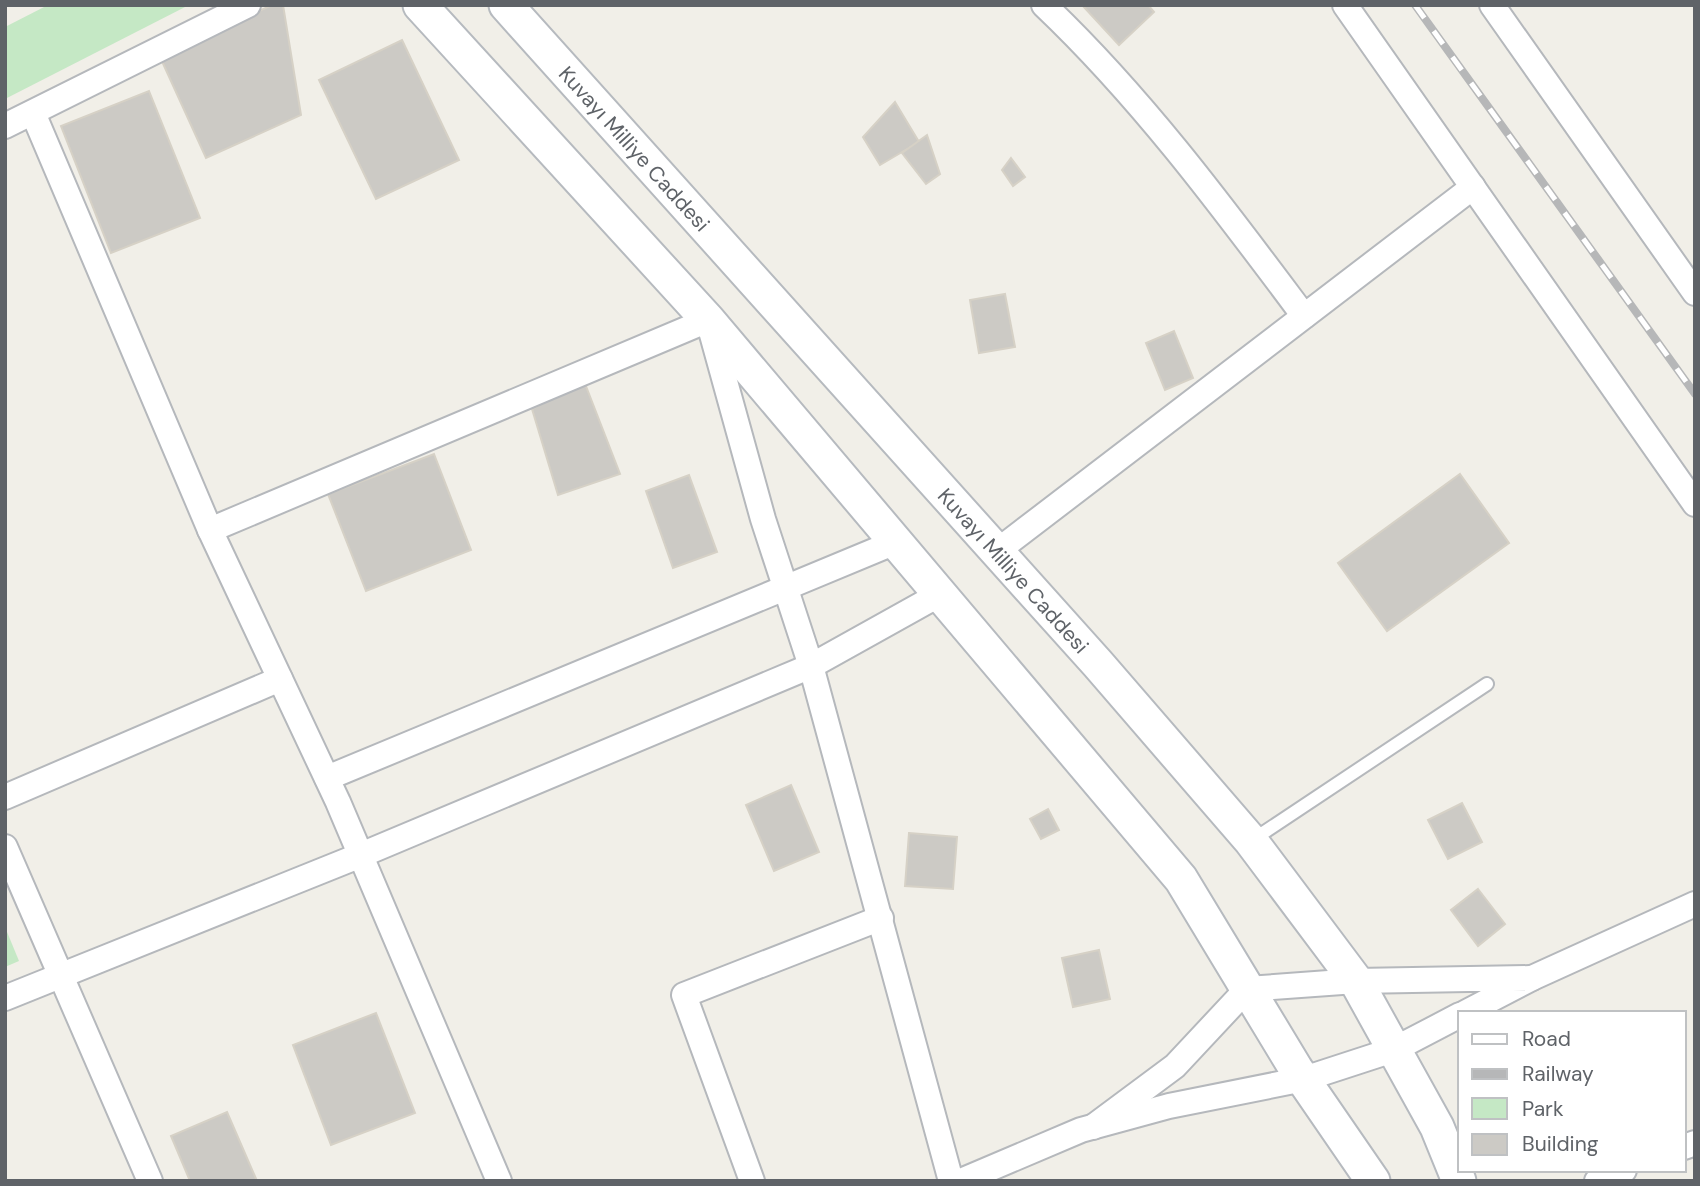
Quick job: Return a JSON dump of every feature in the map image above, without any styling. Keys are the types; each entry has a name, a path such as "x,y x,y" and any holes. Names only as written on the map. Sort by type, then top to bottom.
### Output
{"main road":[{"path":"420,5 708,320 898,541 1181,879 1304,1079 1373,1181"},
{"name":"Kuvayı Milliye Caddesi","path":"506,5 1098,664 1251,841 1356,981 1437,1127 1459,1181"}],"street":[{"path":"5,126 248,5"},
{"path":"1044,5 1080,40 1151,122 1304,316"},
{"path":"1345,5 1695,504"},
{"path":"1492,5 1695,292"},
{"path":"33,113 210,530 327,778 499,1181"},
{"path":"996,551 1473,187"},
{"path":"210,530 708,320 785,587 811,666 951,1181"},
{"path":"327,778 898,541"},
{"path":"5,998 361,855 811,666 942,593"},
{"path":"5,797 280,679"},
{"path":"5,846 150,1181"},
{"path":"1469,1011 1532,978 1695,904"},
{"path":"752,1181 684,995 881,918"},
{"path":"1093,1127 1175,1066 1247,989 1356,981 1532,978"},
{"path":"961,1181 1093,1127 1169,1105 1304,1079 1393,1050 1458,1016"},
{"path":"1597,1181 1619,1172"}],"lane":[{"path":"1251,841 1487,684"}],"green space":[{"path":"48,5 189,5 5,99 5,27"},
{"path":"5,927 19,961 5,967"}],"building":[{"path":"272,5 283,5 301,115 206,158 160,57"},
{"path":"1082,5 1148,5 1154,12 1119,45"},
{"path":"402,40 459,160 376,199 319,80"},
{"path":"149,91 200,218 111,253 61,126"},
{"path":"895,102 919,142 880,165 863,137"},
{"path":"927,135 940,174 926,184 902,153"},
{"path":"1011,158 1025,177 1013,186 1002,170"},
{"path":"1005,294 1015,347 979,353 970,300"},
{"path":"1174,331 1193,378 1165,390 1146,343"},
{"path":"584,381 620,474 558,495 532,409"},
{"path":"434,454 471,550 366,591 328,494"},
{"path":"1460,474 1509,543 1387,631 1338,563"},
{"path":"689,475 717,552 673,568 646,491"},
{"path":"791,785 819,852 774,871 746,805"},
{"path":"1462,803 1482,842 1448,859 1428,820"},
{"path":"1048,809 1059,830 1041,839 1030,819"},
{"path":"909,833 957,837 953,889 905,886"},
{"path":"1478,889 1505,924 1478,946 1451,910"},
{"path":"1099,950 1110,999 1073,1007 1062,958"},
{"path":"376,1013 415,1113 331,1145 293,1045"},
{"path":"227,1112 257,1181 190,1181 171,1136"}],"railway":[{"path":"1415,5 1695,394"}]}
